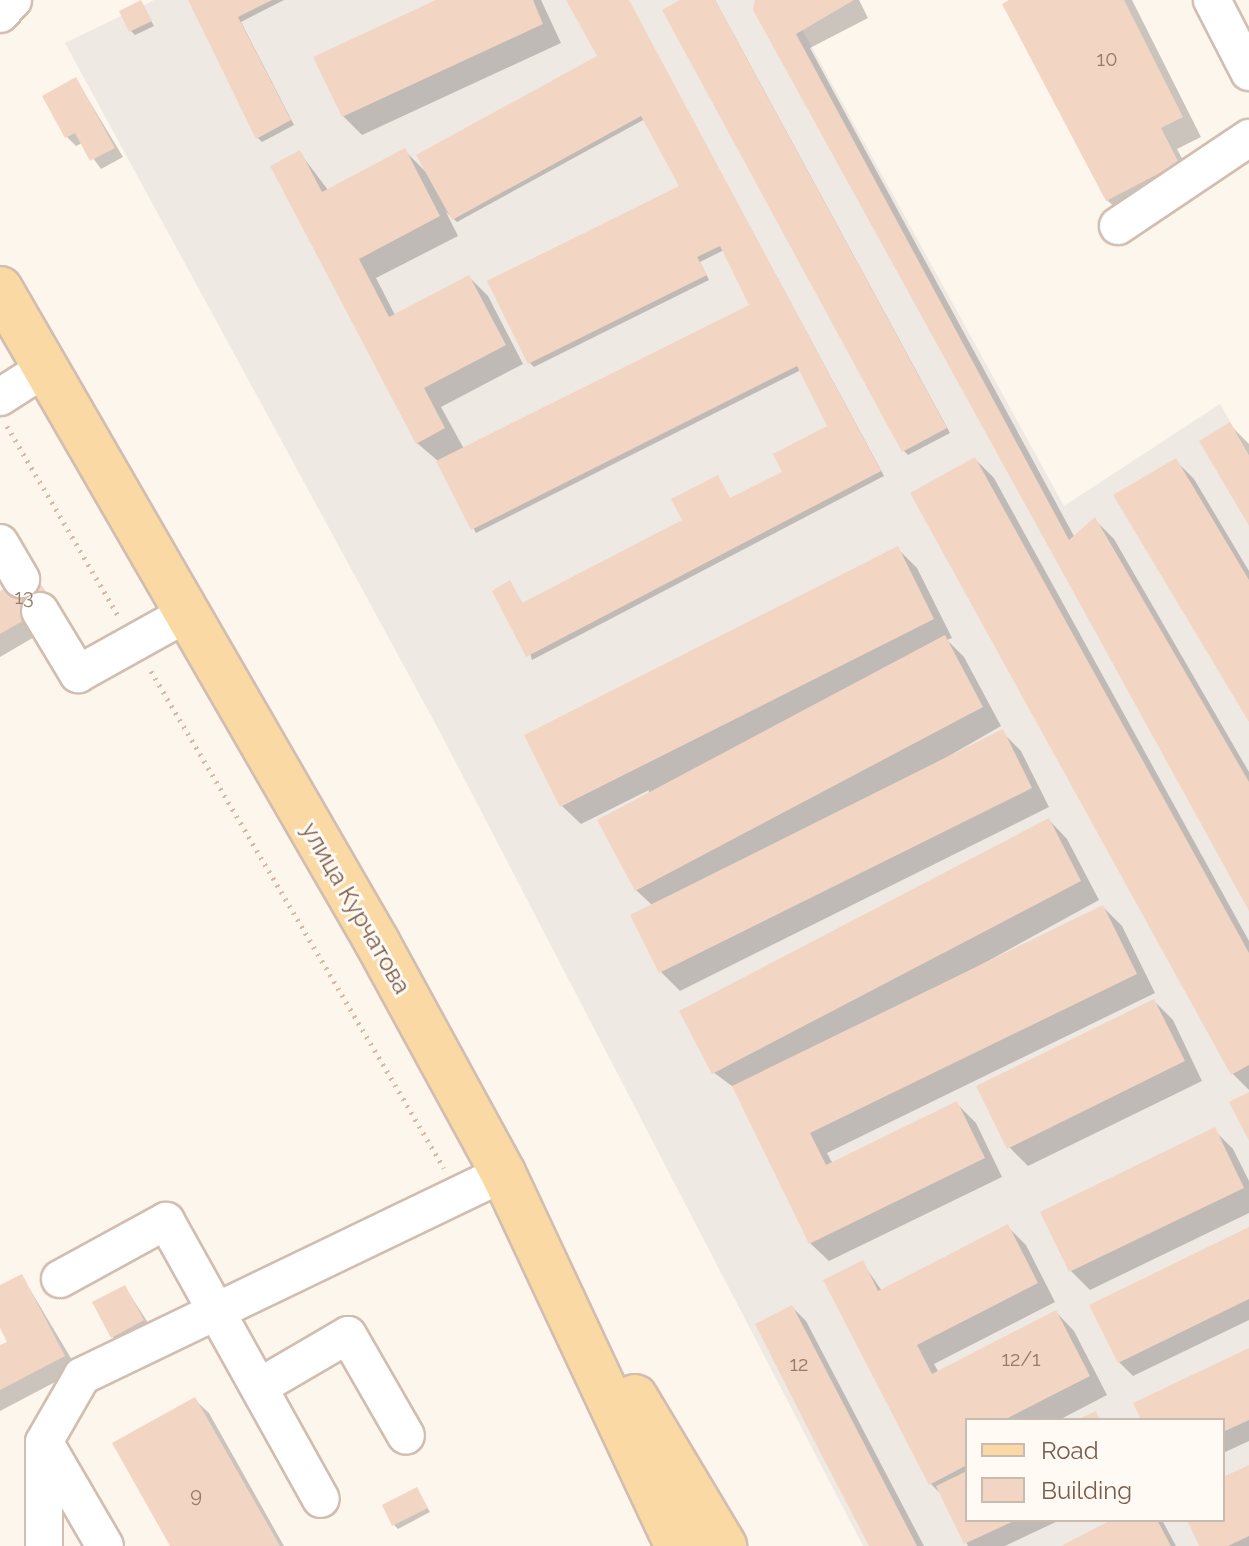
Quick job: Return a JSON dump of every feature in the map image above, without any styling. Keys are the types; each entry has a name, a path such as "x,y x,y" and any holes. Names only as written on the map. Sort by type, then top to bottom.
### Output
{"main road":[{"name":"улица Курчатова","path":"0,289 377,942 503,1173 678,1546"},
{"path":"503,1173 724,1546"}],"street":[{"path":"0,14 13,0"},
{"path":"1212,0 1244,51"},
{"path":"1118,226 1249,138"},
{"path":"0,397 47,367"},
{"path":"0,543 21,579"},
{"path":"40,611 78,674 186,614"},
{"path":"44,1546 44,1442 82,1376 503,1173"},
{"path":"60,1279 166,1221 321,1499"},
{"path":"259,1387 348,1335 406,1436"},
{"path":"44,1442 105,1546"}],"path":[{"path":"0,415 459,1194"}],"shaded area":[{"path":"154,0 786,0 1064,506 1220,404 1249,454 1249,1546 863,1546 441,734 65,43"}],"building":[{"path":"141,0 152,21 129,32 119,11"},
{"path":"188,0 272,0 238,17 291,120 256,139"},
{"path":"436,0 533,0 543,24 342,117 313,57"},
{"path":"566,0 629,0 881,471 526,657 492,591 510,580 522,603 682,520 671,499 718,475 730,498 782,472 773,454 827,426 797,366 471,530 436,461 749,305 720,246 697,257 707,275 528,364 487,281 679,186 641,116 452,220 416,155 597,56"},
{"path":"680,0 715,0 947,428 902,452 662,10"},
{"path":"755,0 854,0 796,34 1069,540 1095,517 1249,782 1249,911 753,10"},
{"path":"1009,0 1124,0 1183,117 1161,128 1179,163 1106,201 1002,4"},
{"path":"76,77 115,148 90,161 75,133 65,138 42,96"},
{"path":"405,148 440,216 359,259 389,317 469,275 506,345 424,388 445,428 416,444 270,166 300,150 322,192"},
{"path":"1230,422 1249,455 1249,526 1199,441"},
{"path":"975,457 1249,953 1249,1065 1231,1075 910,493"},
{"path":"1176,458 1249,580 1249,722 1113,495"},
{"path":"898,546 934,619 560,807 524,735"},
{"path":"33,571 52,604 0,634 0,591"},
{"path":"945,635 983,707 635,891 597,820"},
{"path":"1003,729 1032,788 659,973 630,915"},
{"path":"1049,818 1081,881 712,1074 679,1011"},
{"path":"1103,905 1137,974 810,1133 826,1165 957,1101 985,1158 809,1244 732,1086"},
{"path":"1154,999 1185,1061 1007,1149 976,1086"},
{"path":"1249,1092 1249,1141 1229,1102"},
{"path":"1215,1127 1244,1188 1069,1272 1040,1212"},
{"path":"1008,1224 1038,1283 917,1345 932,1374 1056,1310 1090,1376 1008,1418 965,1418 965,1466 929,1485 823,1280 863,1260 878,1291"},
{"path":"1249,1227 1249,1299 1118,1363 1089,1305"},
{"path":"22,1274 65,1356 0,1390 0,1345 7,1342 0,1328 0,1285"},
{"path":"125,1285 144,1320 111,1338 92,1302"},
{"path":"792,1305 917,1546 869,1546 805,1423 755,1324"},
{"path":"1249,1348 1249,1420 1225,1431 1225,1418 1140,1418 1133,1403"},
{"path":"195,1397 280,1546 170,1546 112,1443"},
{"path":"1096,1411 1099,1418 1081,1418"},
{"path":"1249,1465 1249,1536 1228,1546 1199,1546 1188,1522 1225,1522 1225,1476"},
{"path":"965,1472 965,1522 1012,1522 964,1544 936,1486"},
{"path":"417,1487 428,1508 392,1526 382,1505"},
{"path":"1107,1522 1158,1522 1171,1546 1061,1546"}]}
